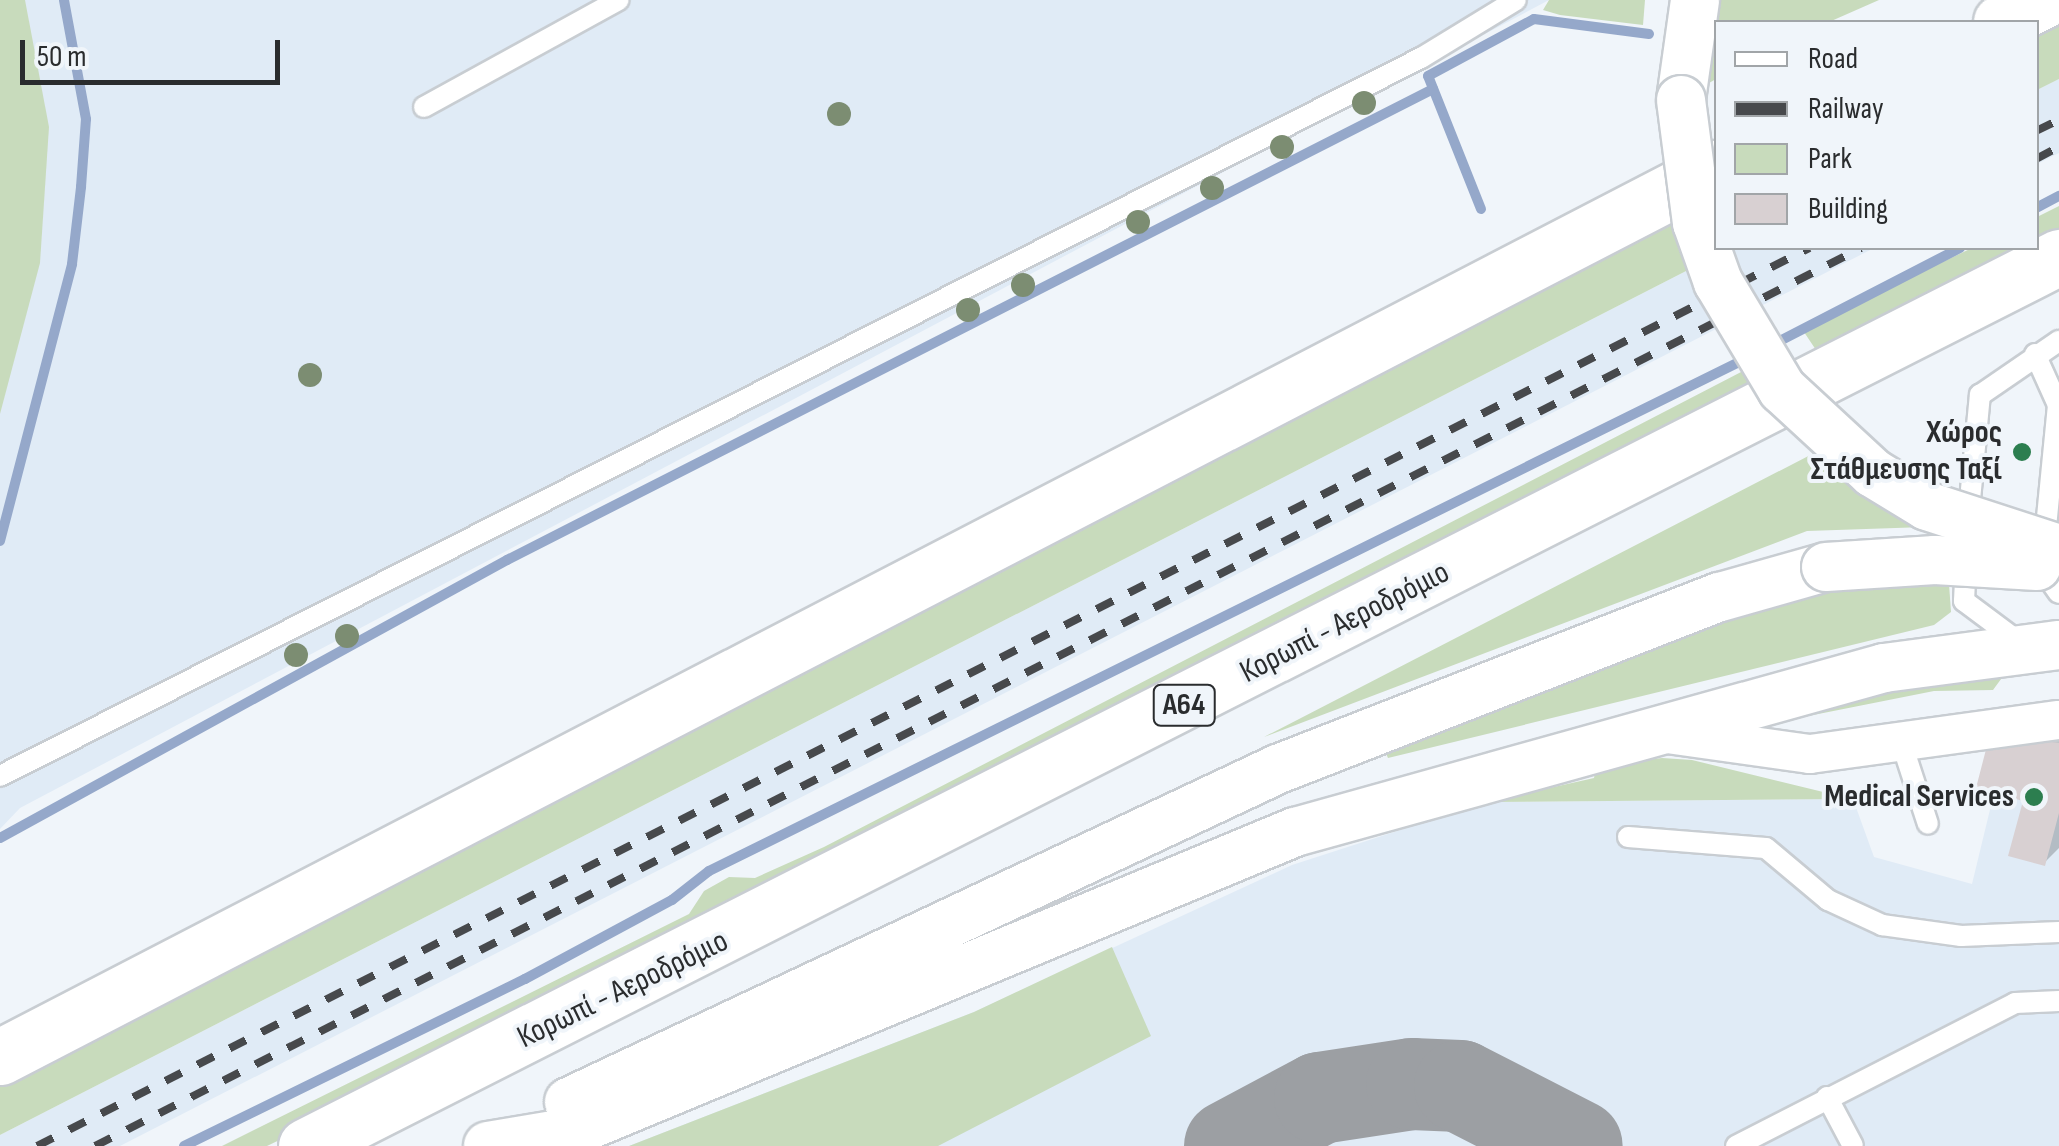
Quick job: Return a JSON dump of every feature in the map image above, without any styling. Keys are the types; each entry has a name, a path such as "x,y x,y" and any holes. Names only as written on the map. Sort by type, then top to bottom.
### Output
{"highway":[{"path":"2004,20 2044,0"},
{"path":"0,1057 1714,169"},
{"name":"Κορωπί - Αεροδρόμιο","path":"306,1146 2059,257"}],"street":[{"path":"1695,0 1681,100 1697,224 1725,296 1782,388 1873,474 1927,506 2059,549"},
{"path":"475,1146 1278,769 1688,608 1826,567 1935,560 2059,568"},
{"path":"488,1146 590,1125 1294,832 1642,730 1884,668 2042,645"},
{"path":"1642,730 1810,754 1900,738 2059,720"}],"lane":[{"path":"424,108 619,0"},
{"path":"0,776 1420,58 1516,0"},
{"path":"2042,645 1964,600 1974,412 1980,395 2059,341"},
{"path":"2035,354 2058,405 2042,569 2059,592"},
{"path":"1900,738 1928,824"},
{"path":"1628,837 1766,848 1828,900 1882,925 1961,936 2059,932"},
{"path":"1736,1146 2014,1003 2059,1002"},
{"path":"1828,1097 1853,1146"}],"shaded area":[{"path":"0,0 1549,0 20,808 0,829"},
{"path":"2059,79 2059,153 2039,163 2039,89"},
{"path":"1727,250 1870,250 120,1146 0,1146 0,1135"},
{"path":"1994,793 2059,810 2059,1146 629,1146 974,1012 1292,865 1487,802 1853,799 1874,857 1972,884"}],"green space":[{"path":"0,0 25,0 49,127 40,263 0,414"},
{"path":"1549,0 1645,0 1643,25 1560,15 1543,10"},
{"path":"1715,0 1879,0 1834,20 1714,20 1714,80 1709,83"},
{"path":"2059,23 2059,79 2039,89 2039,33"},
{"path":"1714,203 1714,250 1727,250 0,1135 0,1083"},
{"path":"2059,206 2059,239 2039,249 2039,216"},
{"path":"1968,250 2037,250 1820,356 1802,329"},
{"path":"1743,371 1760,391 319,1121 267,1146 222,1146 689,914 704,891 729,877 755,878 824,847"},
{"path":"1818,451 1925,527 1807,531 1264,737"},
{"path":"1949,584 1951,612 1934,625 1388,758 1379,738 1798,587"},
{"path":"2004,675 1993,690 1934,691 1738,730 1846,690"},
{"path":"1662,758 1692,760 1852,799 1487,802 1594,778 1596,766"},
{"path":"1112,947 1151,1036 938,1146 629,1146 974,1012"}],"building":[{"name":"Medical Services","path":"1990,734 2059,743 2059,813 2045,866 2008,856 2023,801 1976,788"}],"waterway":[{"path":"0,541 72,264 86,119 64,0"},
{"path":"1481,209 1428,76 1534,19 1649,34"},
{"path":"0,838 507,560 1433,89"},
{"path":"2039,206 2059,196"},
{"path":"1770,346 1956,250"},
{"path":"184,1146 525,979 672,900 709,871 1751,356"}],"taxiway":[{"path":"1230,1146 1320,1098 1412,1084 1460,1086 1577,1146"}],"railway":[{"path":"2039,130 2059,120"},
{"path":"2039,157 2059,147"},
{"path":"37,1146 1805,250"},
{"path":"95,1146 1857,250"}],"place":[{"name":"Χώρος Στάθμευσης Ταξί","path":"2022,452"},
{"name":"Medical Services","path":"2034,797"}]}
